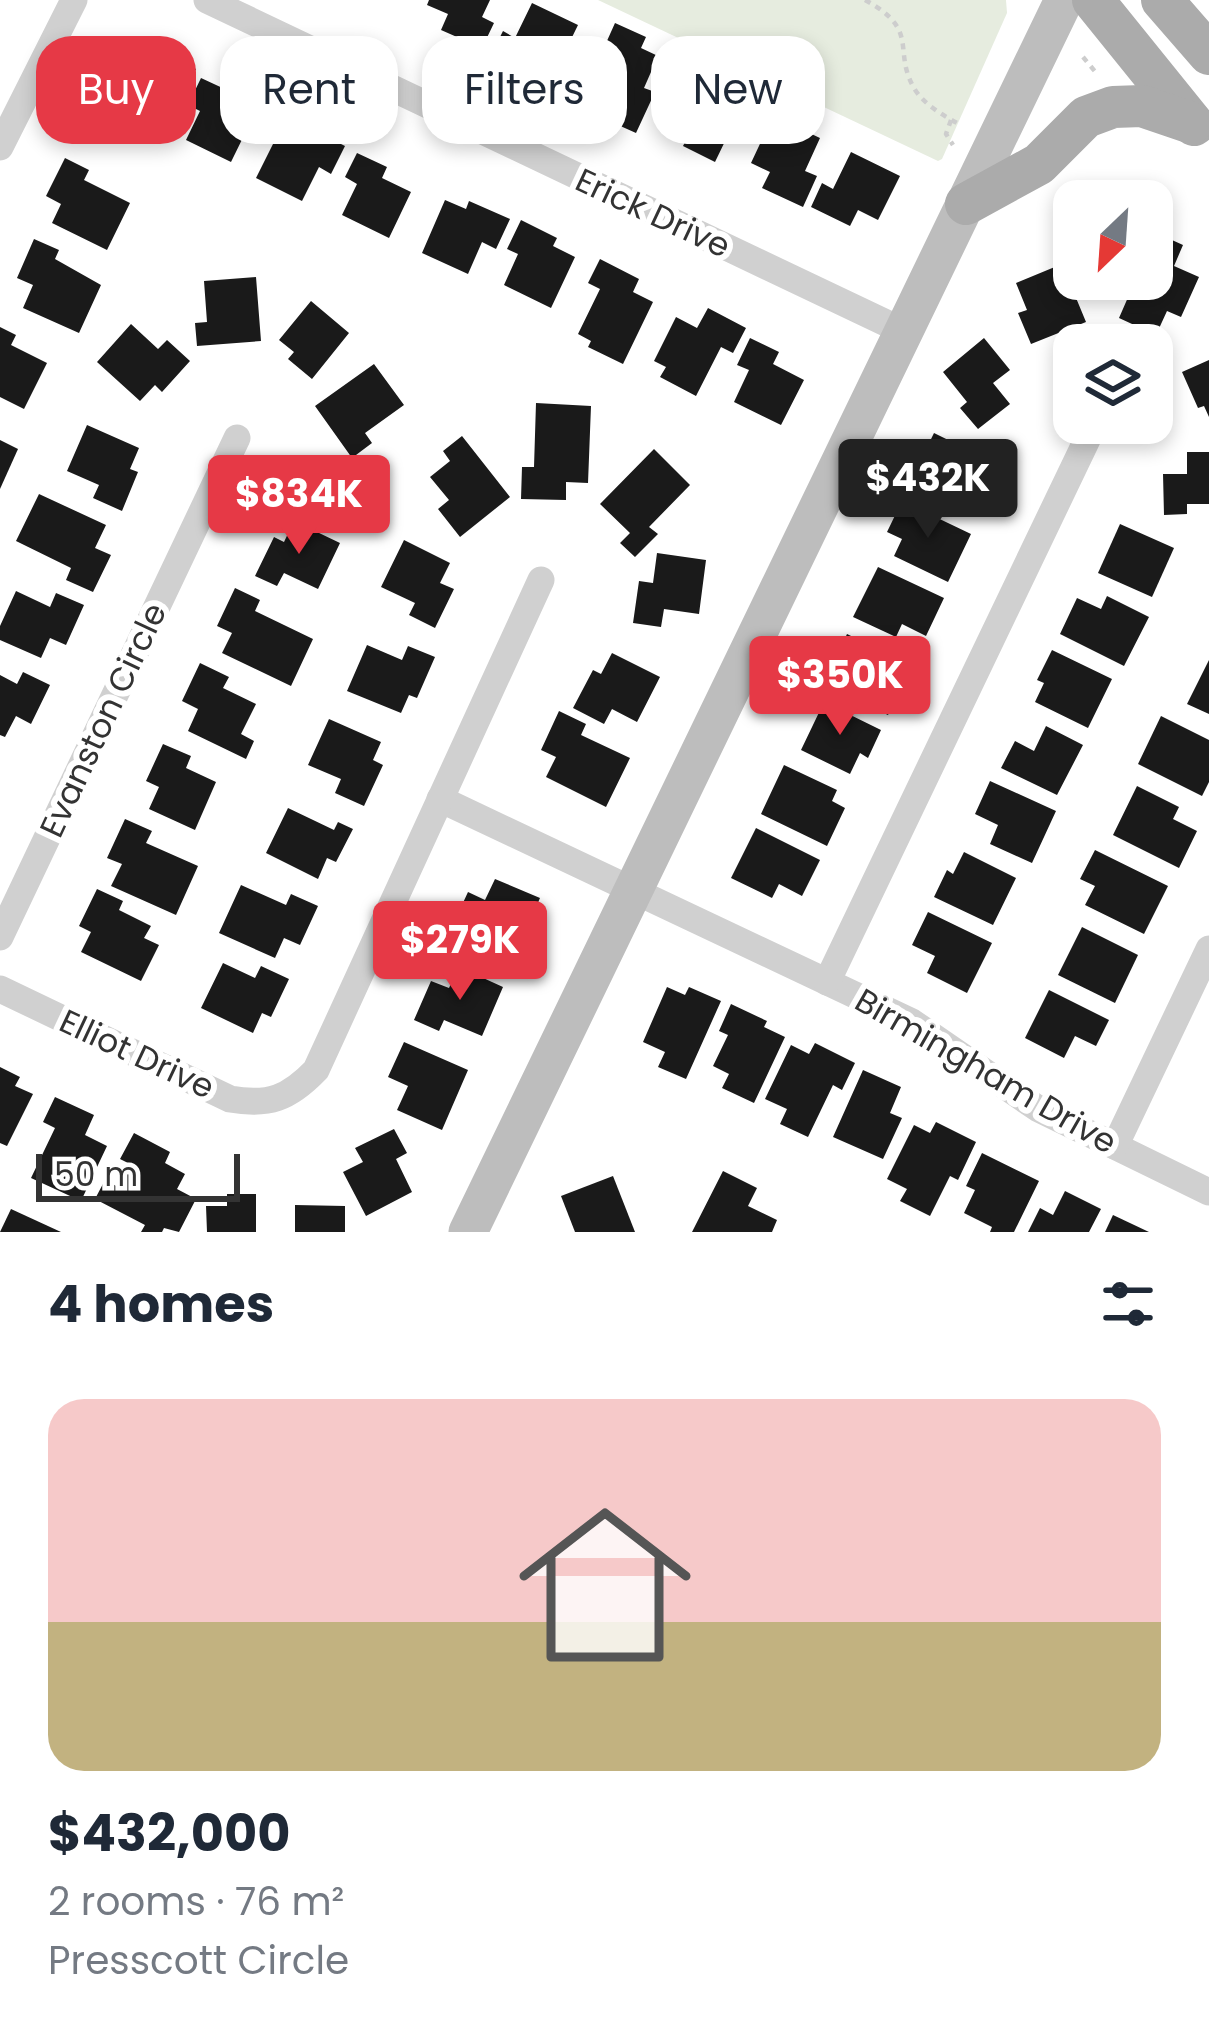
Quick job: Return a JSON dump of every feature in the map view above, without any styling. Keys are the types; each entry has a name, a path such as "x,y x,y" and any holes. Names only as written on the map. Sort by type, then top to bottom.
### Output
{"main road":[{"path":"468,1232 1064,0"},
{"path":"1093,0 1201,133"},
{"path":"1162,0 1209,54"},
{"path":"967,204 1039,164 1086,117 1113,106 1142,106 1201,133"}],"street":[{"path":"0,148 74,0"},
{"name":"Erick Drive","path":"207,0 905,332"},
{"name":"Evanston Circle","path":"0,937 238,438"},
{"path":"827,982 1084,444"},
{"path":"440,799 541,580"},
{"name":"Birmingham Drive","path":"440,799 913,1022 1036,1108 1209,1192"},
{"name":"Elliot Drive","path":"0,989 230,1099 277,1101 316,1070 440,799"},
{"path":"1115,1146 1209,949"}],"path":[{"path":"865,0 896,24 913,88 959,124"},
{"path":"1094,72 1100,59"},
{"path":"951,120 946,134 952,145"}],"shaded area":[{"path":"598,0 1006,0 1007,13 938,161 825,107 825,36 674,36"}],"building":[{"path":"429,0 490,0 482,17 494,23 488,36 455,36 441,30 448,14 427,5"},
{"path":"532,3 578,25 573,36 516,36"},
{"path":"615,23 646,37 641,48 651,53 651,72 644,88 651,91 651,101 636,133 627,129 627,36 609,36"},
{"path":"201,78 220,87 220,144 240,144 231,162 194,144 200,111 196,88"},
{"path":"273,144 345,146 331,174 319,167 302,201 256,178"},
{"path":"684,144 724,144 715,162"},
{"path":"760,144 817,144 805,171 817,176 803,207 762,188 770,172 751,163"},
{"path":"851,152 900,176 878,220 858,210 850,226 811,207 822,183 833,189"},
{"path":"357,153 387,167 382,178 411,192 389,238 342,215 357,184 345,177"},
{"path":"65,158 89,170 84,180 130,203 107,250 52,223 61,204 46,196"},
{"path":"445,200 466,209 469,201 510,219 496,249 482,242 468,274 422,253"},
{"path":"521,220 557,238 553,246 575,257 551,308 504,285 518,254 507,249"},
{"path":"34,239 59,250 55,259 101,285 79,333 23,308 33,285 17,278"},
{"path":"1173,240 1183,245 1174,266 1199,277 1181,317 1167,311 1161,324 1132,324 1119,318 1127,300 1173,300"},
{"path":"600,259 639,279 633,292 653,302 623,364 588,347 591,341 578,334 600,289 588,283"},
{"path":"1053,268 1053,300 1077,300 1086,322 1053,324 1053,335 1031,344 1018,313 1027,310 1016,283"},
{"path":"256,277 261,341 197,346 195,323 207,322 204,281"},
{"path":"311,301 349,333 312,379 288,359 294,352 279,340"},
{"path":"708,308 746,328 733,353 721,347 696,396 660,377 666,367 654,361 676,317 697,328"},
{"path":"131,324 158,349 167,340 190,361 162,392 155,385 140,401 97,362"},
{"path":"0,327 16,335 11,345 47,363 24,409 0,397"},
{"path":"750,338 779,352 773,364 804,380 781,425 734,402 749,370 737,365"},
{"path":"984,338 1010,370 993,383 1010,404 978,429 960,408 967,402 943,372"},
{"path":"1209,360 1209,417 1204,406 1198,408 1182,372"},
{"path":"374,364 404,405 365,433 372,443 352,458 315,406"},
{"path":"536,403 591,406 588,483 566,482 566,500 521,499 522,467 534,467"},
{"path":"87,425 139,448 130,469 138,472 122,511 93,498 99,485 67,471"},
{"path":"934,433 999,465 982,500 959,489 952,502 910,482"},
{"path":"462,436 510,497 460,537 438,509 449,500 430,477 450,461 443,451"},
{"path":"0,440 18,449 0,489"},
{"path":"654,449 690,485 649,527 658,534 635,557 620,543 630,533 600,504"},
{"path":"1187,452 1209,452 1209,504 1187,504 1187,514 1164,515 1163,474 1187,474"},
{"path":"39,494 106,525 95,548 111,555 93,592 66,580 71,568 16,541"},
{"path":"902,501 971,534 948,582 894,556 902,539 887,532"},
{"path":"294,521 340,543 318,589 284,573 277,586 255,576 274,537 284,542"},
{"path":"1120,524 1174,548 1152,597 1098,573"},
{"path":"404,540 450,563 440,583 454,589 435,628 409,615 415,603 381,587"},
{"path":"657,553 706,560 699,614 664,609 661,627 633,623 639,581 653,583"},
{"path":"878,567 944,598 926,636 902,624 896,637 853,617"},
{"path":"235,588 260,600 255,611 313,639 291,686 222,653 232,633 217,626"},
{"path":"16,591 50,607 56,593 84,605 66,645 50,638 41,658 0,640 0,626"},
{"path":"1107,596 1149,617 1124,666 1060,634 1077,598 1101,609"},
{"path":"847,634 900,660 892,677 903,683 888,715 809,678 823,649 837,656"},
{"path":"367,645 402,660 408,646 435,657 417,698 409,695 401,713 347,691"},
{"path":"1052,650 1112,679 1088,728 1035,702 1044,683 1037,680"},
{"path":"612,653 660,677 637,722 612,709 604,724 573,708 593,670 601,674"},
{"path":"1209,660 1209,714 1187,704"},
{"path":"200,663 229,677 223,688 256,704 241,734 254,741 246,759 188,731 198,709 182,701"},
{"path":"23,672 50,685 31,724 16,716 5,737 0,735 0,675 17,684"},
{"path":"824,702 881,730 868,758 860,753 850,774 801,750"},
{"path":"559,711 586,724 581,735 630,758 606,807 546,777 556,757 541,750"},
{"path":"1161,716 1209,740 1209,782 1202,796 1138,764"},
{"path":"329,719 381,742 373,760 383,765 364,806 335,793 341,779 308,765"},
{"path":"1046,726 1083,745 1057,795 1001,768 1015,741 1034,751"},
{"path":"163,744 191,756 186,768 216,782 195,830 149,809 159,787 146,781"},
{"path":"784,765 837,790 832,801 845,808 827,846 761,814"},
{"path":"990,781 1056,811 1032,863 990,844 998,825 975,814"},
{"path":"1137,786 1179,807 1173,819 1197,831 1179,868 1113,835"},
{"path":"288,808 334,830 338,822 353,829 336,862 327,858 318,879 266,853"},
{"path":"125,819 152,831 146,843 198,866 176,915 111,886 122,864 107,858"},
{"path":"756,828 820,860 802,896 779,884 772,898 731,878"},
{"path":"1095,850 1168,886 1144,934 1085,905 1095,886 1080,879"},
{"path":"964,852 1016,878 993,925 934,897 947,870 953,874"},
{"path":"495,879 540,898 518,948 480,932 475,942 450,931 468,892 485,900"},
{"path":"241,885 286,905 291,894 318,906 300,945 284,938 275,958 219,933"},
{"path":"97,889 123,901 119,910 151,926 144,938 159,945 141,981 81,952 91,932 79,926"},
{"path":"928,912 992,943 967,993 927,973 935,956 912,945"},
{"path":"1082,927 1138,955 1115,1003 1058,975"},
{"path":"223,963 255,978 261,966 289,979 271,1017 262,1013 253,1033 201,1008"},
{"path":"459,967 503,987 482,1036 444,1020 439,1031 414,1020 431,981 449,988"},
{"path":"667,987 685,995 689,987 721,1001 686,1079 658,1067 665,1052 643,1042"},
{"path":"1049,990 1109,1020 1096,1046 1075,1036 1064,1058 1025,1038"},
{"path":"731,1004 767,1021 764,1027 785,1037 754,1103 722,1088 729,1074 713,1066 728,1035 719,1031"},
{"path":"404,1042 468,1070 442,1130 397,1110 408,1086 388,1077"},
{"path":"815,1043 855,1063 842,1090 833,1085 808,1137 780,1124 787,1109 765,1099 791,1045 809,1054"},
{"path":"0,1067 20,1077 15,1086 33,1094 7,1146 0,1143"},
{"path":"863,1070 901,1087 890,1113 902,1118 883,1159 833,1137"},
{"path":"55,1097 94,1115 85,1135 107,1146 81,1201 31,1178 55,1128 43,1122"},
{"path":"936,1122 976,1142 958,1180 950,1176 930,1216 900,1201 907,1189 887,1179 914,1125 930,1133"},
{"path":"394,1129 407,1153 396,1159 412,1192 366,1216 343,1172 363,1162 355,1148"},
{"path":"134,1133 170,1152 165,1163 185,1174 177,1189 196,1199 179,1232 164,1228 141,1232 145,1225 95,1199 105,1180 120,1188 132,1165 120,1159"},
{"path":"982,1153 1039,1181 1014,1232 990,1232 992,1227 964,1213 975,1190 966,1186"},
{"path":"723,1171 757,1188 748,1206 777,1220 772,1232 692,1232"},
{"path":"613,1176 635,1232 575,1232 561,1196"},
{"path":"1065,1191 1101,1209 1089,1232 1028,1232 1040,1208 1053,1215"},
{"path":"227,1194 256,1194 256,1232 207,1232 206,1206 227,1206"},
{"path":"295,1205 345,1206 345,1232 295,1232"},
{"path":"11,1209 61,1232 0,1232"},
{"path":"1113,1215 1149,1232 1105,1232"}]}
